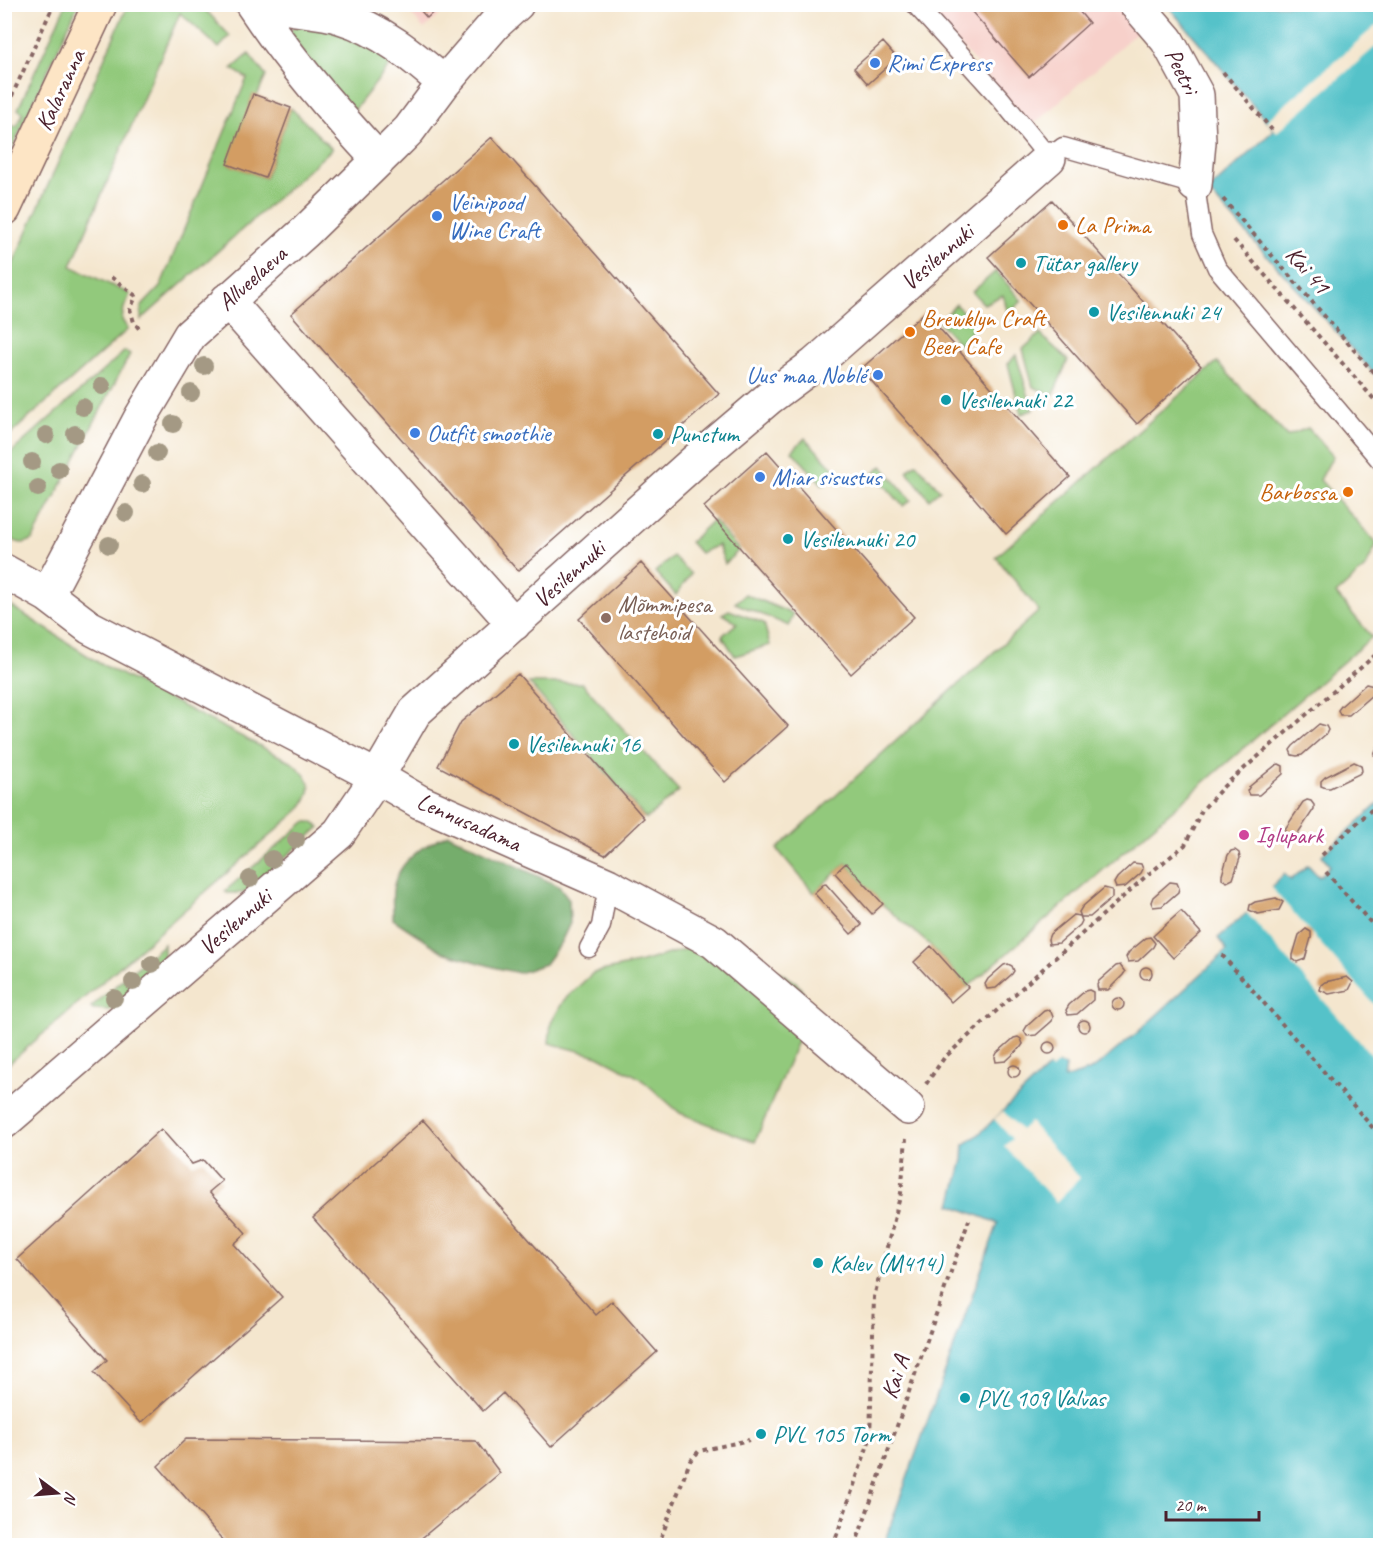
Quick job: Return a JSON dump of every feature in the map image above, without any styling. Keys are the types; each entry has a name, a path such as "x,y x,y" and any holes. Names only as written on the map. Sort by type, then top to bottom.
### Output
{"street":[{"name":"Kalaranna","path":"4,209 100,4"},
{"path":"252,4 276,41 351,131 379,160"},
{"path":"272,4 338,16 366,27 412,55 444,83"},
{"name":"Allveelaeva","path":"47,596 141,417 190,335 305,232 409,130 444,83 495,24 517,4"},
{"name":"Peetri","path":"1136,4 1167,40 1197,95 1199,142 1206,188"},
{"name":"Vesilennuki","path":"4,1122 339,833 377,777 415,712 695,461 769,398 815,364 1049,158"},
{"path":"227,300 514,624"},
{"name":"Lennusadama","path":"4,571 47,596 89,627 377,777 420,802 608,885 714,942 908,1108"}],"lane":[{"path":"915,4 1000,98 1049,158"},
{"name":"Vesilennuki","path":"1049,158 1063,147 1206,188"},
{"path":"1206,188 1202,234 1217,268 1380,460"},
{"path":"589,948 601,926 608,885"}],"path":[{"path":"4,112 54,4"},
{"name":"Kai 41","path":"1206,188 1380,378"},
{"path":"1202,234 1233,238 1380,406"},
{"path":"111,277 136,296 130,310 140,330"},
{"path":"833,1545 870,1439 874,1297 901,1193 908,1108 944,1058 1145,877 1185,845 1202,810 1224,786 1380,651"},
{"path":"1322,855 1380,802"},
{"path":"1326,872 1380,933"},
{"path":"1222,955 1380,1136"},
{"name":"Kai A","path":"855,1545 969,1220"},
{"path":"658,1545 690,1461 699,1451 749,1440"}],"shaded area":[{"path":"403,5 451,5 424,29"},
{"path":"924,5 1116,5 1139,30 1032,126"}],"green space":[{"path":"66,4 78,5 5,164 5,137 9,126 17,126 23,113 18,109"},
{"path":"128,5 201,5 230,36 219,48 180,13 71,266 130,294 122,320 128,329 5,439 5,282"},
{"path":"302,22 356,37 394,60 352,113 290,37 291,30"},
{"path":"249,54 266,76 257,96 253,95 228,164 265,178 291,108 332,149 141,320 141,307 160,287 247,78 232,69"},
{"path":"996,271 1022,301 1008,314 1003,295 984,304 972,292"},
{"path":"956,304 975,326 960,345 939,322"},
{"path":"1040,334 1068,360 1053,395 1033,387 1023,349"},
{"path":"125,351 130,354 33,539 22,543 5,536 5,458"},
{"path":"1016,355 1033,410 1021,414 1008,364"},
{"path":"1217,362 1287,436 1308,428 1333,456 1320,480 1377,544 1365,568 1336,594 1372,637 968,987 931,946 883,905 846,863 814,893 777,849 1039,611 996,557"},
{"path":"805,438 837,472 823,485 792,451"},
{"path":"916,463 940,490 929,499 907,471"},
{"path":"882,466 911,500 903,506 874,473"},
{"path":"713,520 739,550 725,564 718,545 700,553 690,542"},
{"path":"673,556 691,574 676,595 655,572"},
{"path":"745,594 793,614 789,626 735,603"},
{"path":"5,602 99,663 291,762 304,774 310,785 308,797 298,811 5,1067"},
{"path":"729,610 764,623 770,645 735,656 722,636 737,623 722,614"},
{"path":"529,683 582,683 679,791 646,819"},
{"path":"305,822 312,822 320,827 244,893 225,891"},
{"path":"448,834 559,886 569,899 570,923 561,942 545,964 519,973 497,968 443,952 393,919 393,890 400,871 413,855"},
{"path":"164,944 164,963 110,1010 91,1007"},
{"path":"734,944 796,982 806,996 798,1039 755,1142 680,1113 640,1078 598,1056 549,1043 551,1023 564,1000 593,973 642,962 695,946"}],"water":[{"path":"1167,5 1380,5 1380,380 1208,191 1274,130"},
{"path":"1380,802 1380,1545 883,1546 998,1223 951,1205 963,1160 964,1145 978,1135 1053,1063 1066,1066 1064,1079 1097,1066 1138,1032 1227,950 1218,938 1248,912 1284,874 1291,880 1308,865 1319,877 1330,866 1322,855"}],"pier":[{"path":"1380,22 1380,43 1277,132 1266,121"},
{"path":"1270,886 1380,1011 1380,1065 1245,911"},
{"path":"1053,1060 1060,1062 1051,1070 1048,1066 973,1136"},
{"path":"1003,1111 1021,1130 1030,1122 1080,1178 1056,1202 1004,1146 1012,1139 994,1119"}],"building":[{"path":"415,4 442,4 427,18"},
{"path":"965,4 1073,4 1089,23 1029,77"},
{"name":"Rimi Express","path":"883,42 897,58 868,84 854,68"},
{"path":"253,94 291,108 265,178 227,164"},
{"path":"492,137 719,394 518,571 291,314"},
{"name":"Vesilennuki 24","path":"1052,200 1201,366 1137,424 988,257"},
{"name":"Vesilennuki 22","path":"925,312 1070,477 1006,534 861,369"},
{"name":"Vesilennuki 20","path":"767,451 914,617 851,674 704,507"},
{"path":"641,563 788,726 725,782 579,619"},
{"name":"Vesilennuki 16","path":"518,674 644,818 605,855 438,766 461,722"},
{"path":"1366,684 1374,686 1373,694 1349,715 1340,715 1338,710 1341,706"},
{"path":"1319,724 1326,726 1328,730 1326,734 1302,755 1292,755 1290,750 1293,746"},
{"path":"1380,742 1380,759 1378,759 1374,755"},
{"path":"1354,762 1361,765 1362,771 1359,774 1330,788 1321,786 1321,781 1325,777"},
{"path":"1279,764 1283,766 1283,774 1259,795 1249,795 1247,791 1250,786"},
{"path":"1311,801 1314,809 1296,836 1287,839 1284,835 1285,829 1303,802"},
{"path":"1235,850 1239,853 1240,858 1233,879 1227,882 1222,879 1222,875 1228,855"},
{"path":"846,863 883,904 872,914 835,873"},
{"path":"1133,863 1141,864 1143,869 1141,873 1125,887 1116,888 1114,883 1117,878"},
{"path":"1170,882 1177,883 1178,892 1162,906 1153,907 1151,902 1153,897"},
{"path":"825,883 862,925 851,934 814,893"},
{"path":"1104,888 1112,890 1112,898 1090,917 1081,917 1079,912 1082,907"},
{"path":"1276,898 1283,902 1279,910 1258,914 1249,910 1250,905 1255,902"},
{"path":"1181,911 1201,933 1173,958 1153,936"},
{"path":"1073,915 1080,916 1082,921 1080,925 1059,943 1049,944 1050,934"},
{"path":"1306,929 1311,932 1311,938 1305,959 1297,962 1293,959 1293,955 1299,935"},
{"path":"1150,937 1155,943 1153,947 1138,961 1128,962 1126,957 1129,952"},
{"path":"931,946 968,987 951,1002 914,962"},
{"path":"1008,964 1014,971 1012,974 996,988 987,989 985,984 988,979"},
{"path":"1120,965 1125,972 1123,975 1108,990 1098,990 1099,981"},
{"path":"1148,967 1152,973 1148,979 1144,979 1140,971"},
{"path":"1347,977 1353,982 1349,990 1329,994 1320,990 1321,985 1325,982"},
{"path":"1089,990 1093,992 1093,1000 1077,1014 1068,1015 1066,1010 1069,1005"},
{"path":"1118,998 1124,1004 1118,1010 1112,1004"},
{"path":"1048,1010 1053,1017 1052,1021 1036,1035 1027,1036 1024,1031 1027,1026"},
{"path":"1084,1020 1090,1026 1084,1032 1078,1026"},
{"path":"1018,1037 1023,1044 1021,1047 1006,1061 996,1062 997,1053"},
{"path":"1049,1042 1055,1048 1049,1054 1043,1048"},
{"path":"1016,1065 1020,1071 1016,1077 1012,1077 1008,1069"},
{"path":"423,1120 596,1315 612,1301 657,1352 551,1447 503,1393 483,1411 313,1218"},
{"path":"161,1129 192,1164 203,1160 222,1181 209,1192 246,1233 234,1244 282,1297 141,1423 94,1372 107,1360 17,1259"},
{"path":"186,1439 476,1441 500,1473 412,1546 228,1546 158,1466"}],"place":[{"name":"Rimi Express","path":"875,63"},
{"name":"Veinipood Wine Craft","path":"437,216"},
{"name":"La Prima","path":"1063,225"},
{"name":"Tütar gallery","path":"1021,263"},
{"name":"Vesilennuki 24","path":"1094,312"},
{"name":"Brewklyn Craft Beer Cafe","path":"910,332"},
{"name":"Uus maa Noblé","path":"878,375"},
{"name":"Vesilennuki 22","path":"946,400"},
{"name":"Outfit smoothie","path":"415,433"},
{"name":"Punctum","path":"658,434"},
{"name":"Miar sisustus","path":"760,477"},
{"name":"Barbossa","path":"1348,492"},
{"name":"Vesilennuki 20","path":"788,539"},
{"name":"Mõmmipesa lastehoid","path":"606,618"},
{"name":"Vesilennuki 16","path":"514,744"},
{"name":"Iglupark","path":"1244,835"},
{"name":"Kalev (M414)","path":"818,1263"},
{"name":"PVL 109 Valvas","path":"965,1398"},
{"name":"PVL 105 Torm","path":"761,1434"}]}
